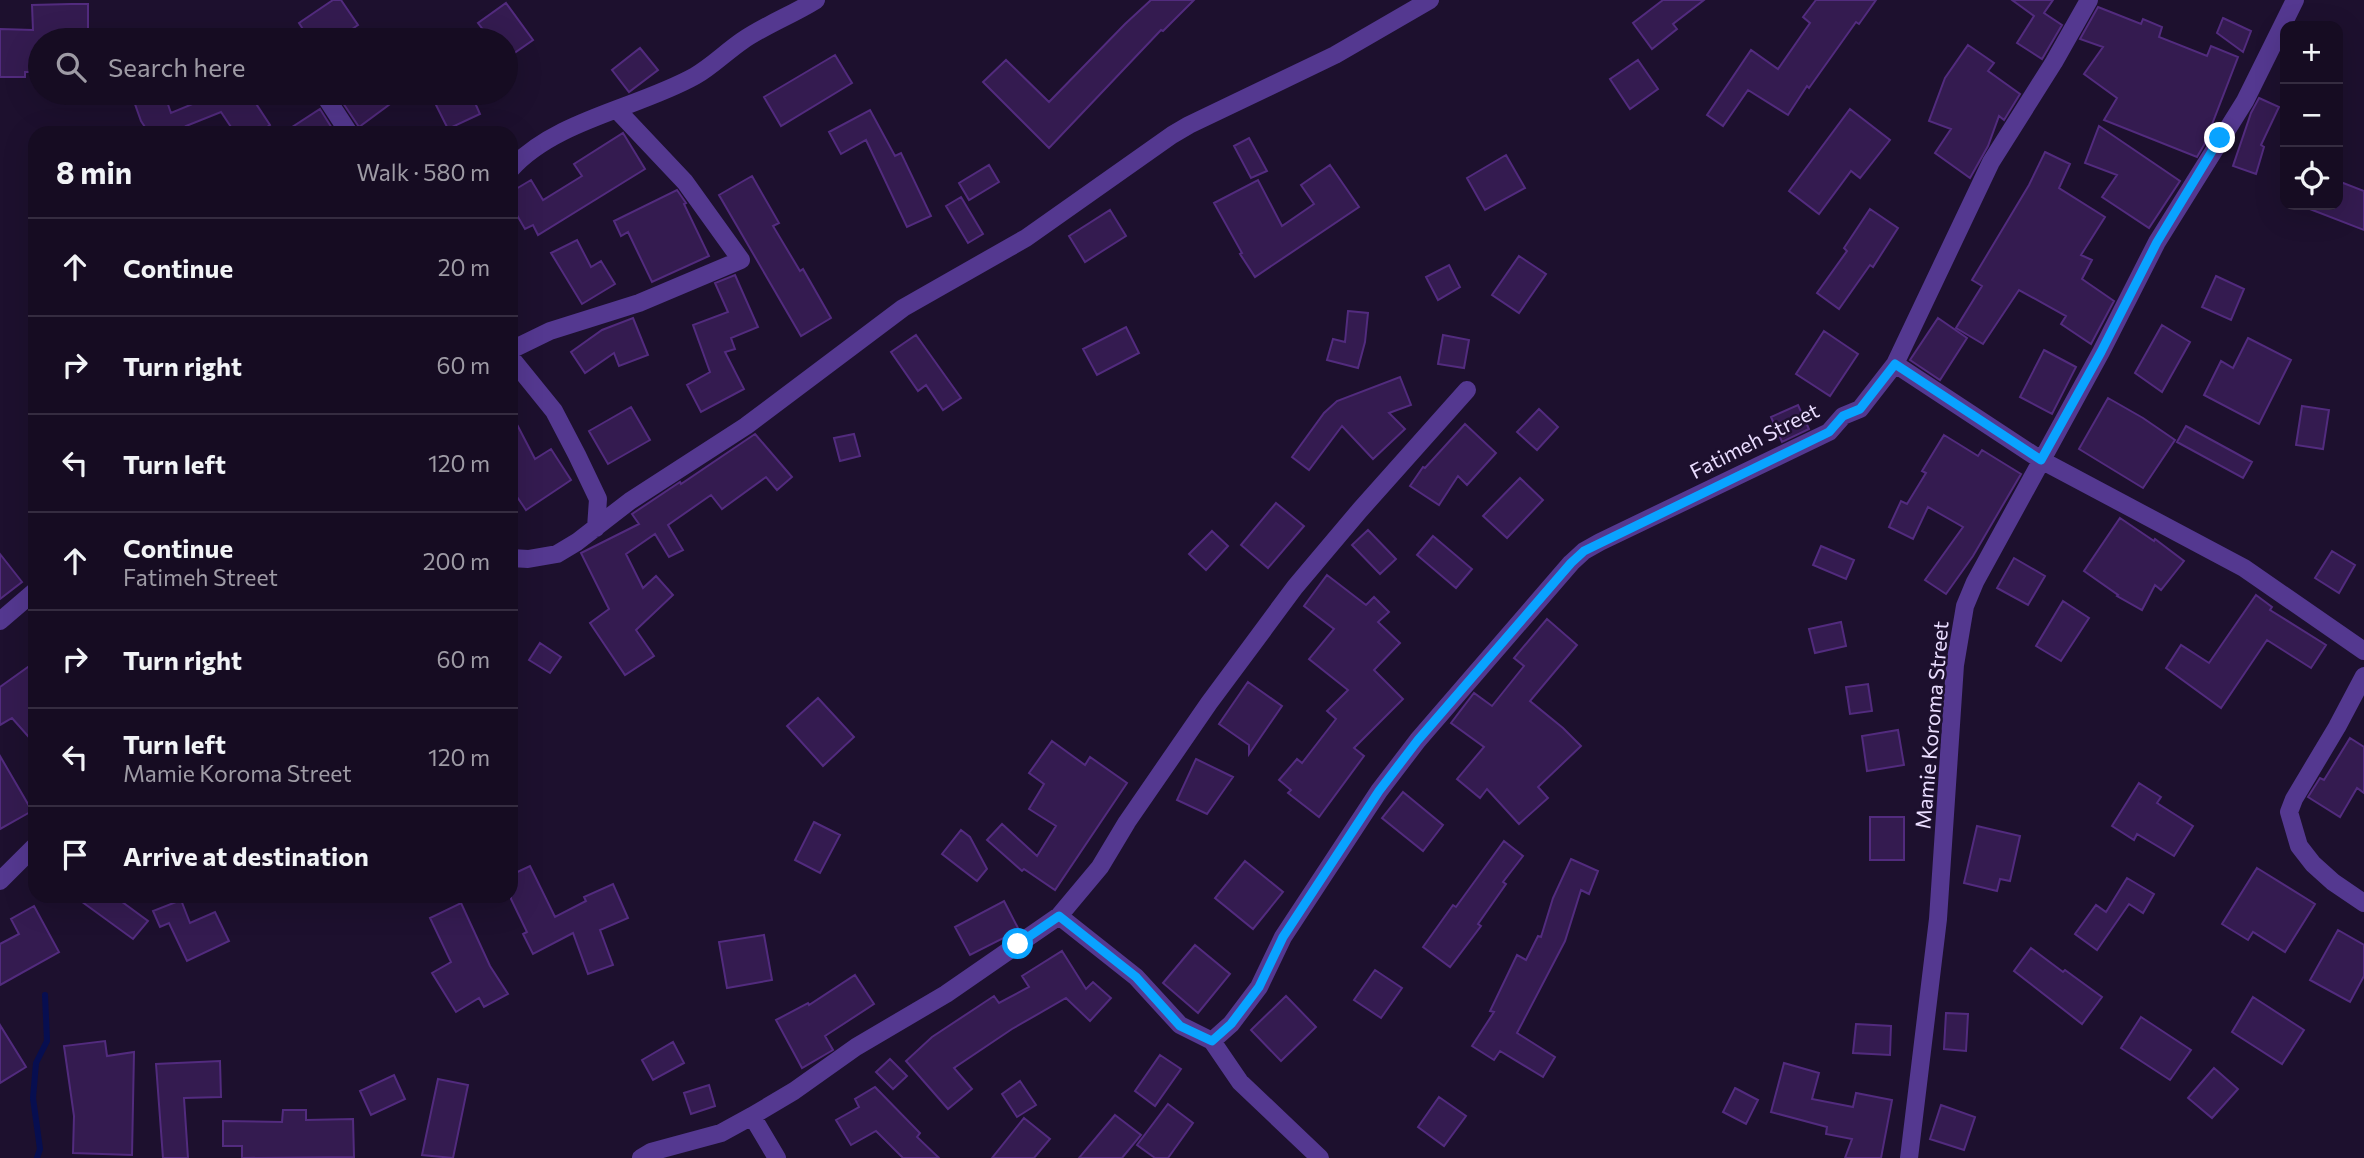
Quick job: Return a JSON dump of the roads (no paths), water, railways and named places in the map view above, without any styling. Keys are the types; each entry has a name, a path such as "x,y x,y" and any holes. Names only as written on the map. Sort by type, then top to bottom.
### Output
{"street":[{"path":"518,164 552,137 592,117 618,111 695,76 743,40 817,0"},
{"path":"518,558 557,554 630,501 746,426 903,308 1026,238 1172,135 1335,55 1430,0"},
{"name":"Fatimeh Street","path":"1212,1041 1231,1024 1259,987 1283,937 1379,791 1418,740 1571,563 1584,551 1829,432 1843,416 1860,409 1895,364 1991,162 2089,0"},
{"name":"Mamie Koroma Street","path":"1909,1158 1938,919 1959,633 1965,606 1975,582 2101,352 2157,242 2245,100 2295,0"},
{"path":"331,105 344,126"},
{"path":"518,347 550,331 639,303 741,260 685,183 618,111"},
{"path":"1895,364 2041,460 2244,568 2364,651"},
{"path":"518,367 554,411 598,499 596,528"},
{"path":"641,1158 721,1133 752,1116 794,1091 856,1046 946,994 1059,916 1100,867 1127,822 1209,703 1295,587 1467,390"},
{"path":"0,621 28,597"},
{"path":"2364,676 2289,812 2299,846 2313,864 2333,882 2364,903"},
{"path":"0,881 28,853"},
{"path":"1059,916 1136,977 1180,1026 1212,1041 1240,1082 1320,1158"},
{"path":"752,1116 777,1158"}],"waterway":[{"path":"37,1158 40,1149 33,1098 36,1063 47,1041 45,995"}]}
